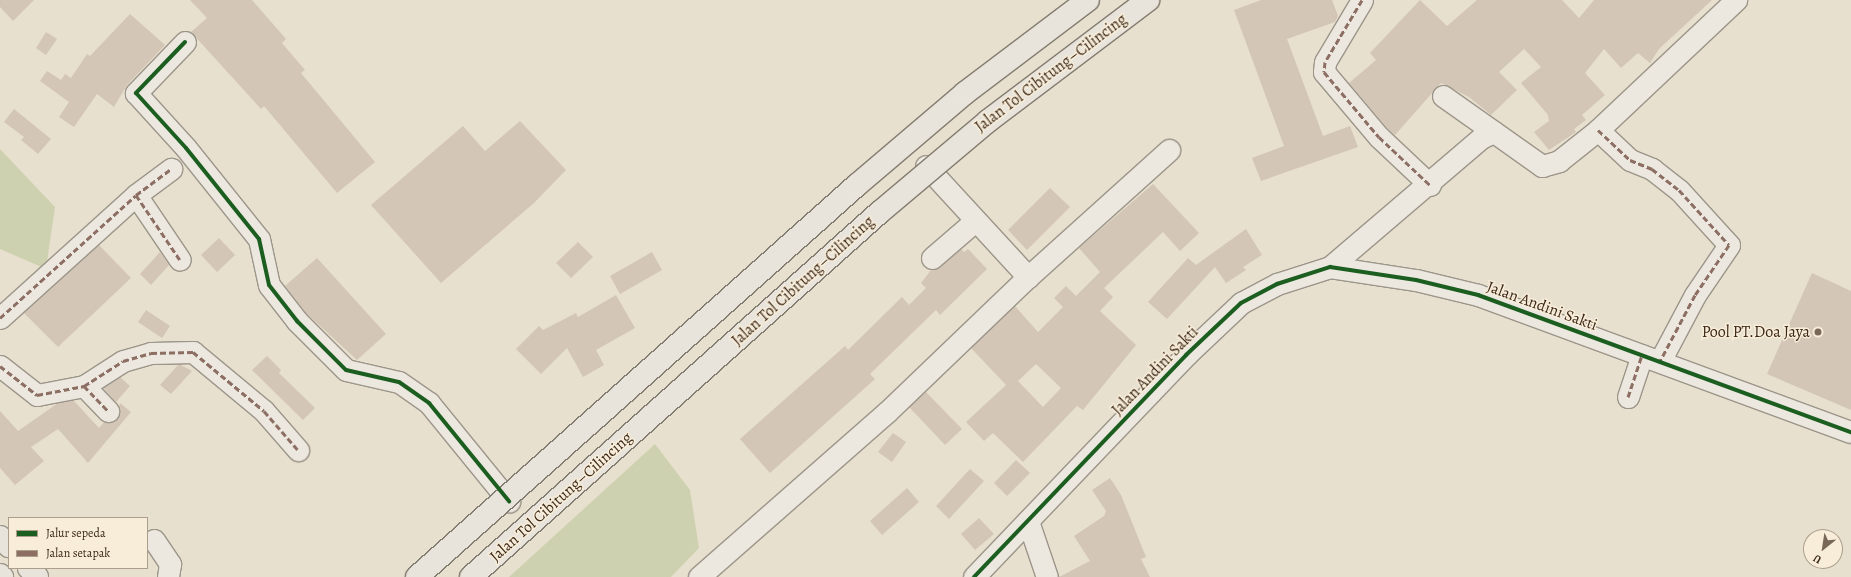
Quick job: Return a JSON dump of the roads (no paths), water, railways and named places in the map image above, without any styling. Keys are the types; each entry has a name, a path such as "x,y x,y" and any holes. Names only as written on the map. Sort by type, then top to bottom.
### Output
{"highway":[{"path":"417,577 857,185 965,93 1088,0"},
{"name":"Jalan Tol Cibitung–Cilincing","path":"470,577 892,202 988,121 1148,0"},
{"path":"0,537 8,545"},
{"path":"30,569 37,577"}],"street":[{"path":"1362,0 1325,62 1324,72 1379,137 1430,185"},
{"path":"1443,96 1542,166 1559,161 1598,130 1733,1"},
{"path":"185,42 136,94 186,148 259,239 269,285 297,321 346,370 399,382 429,403 510,501"},
{"path":"1598,130 1630,160 1652,169 1679,190 1729,245 1651,358 1628,397"},
{"path":"1330,267 1430,185 1481,138 1494,132"},
{"path":"699,577 887,412 1028,277 1169,150"},
{"path":"926,166 1028,277"},
{"path":"0,318 136,195 171,169"},
{"path":"136,195 180,260"},
{"path":"932,258 975,221"},
{"name":"Jalan Andini Sakti","path":"974,577 1031,530 1186,355 1241,303 1277,284 1330,267 1416,280 1478,295 1851,432"},
{"path":"0,366 37,395 84,386 123,361 151,353 193,352 264,411 298,450"},
{"path":"84,386 108,410"},
{"path":"1031,530 1047,577"},
{"path":"154,540 170,564 168,577"}],"place":[{"name":"Pool PT.Doa Jaya","path":"1818,332"}]}
